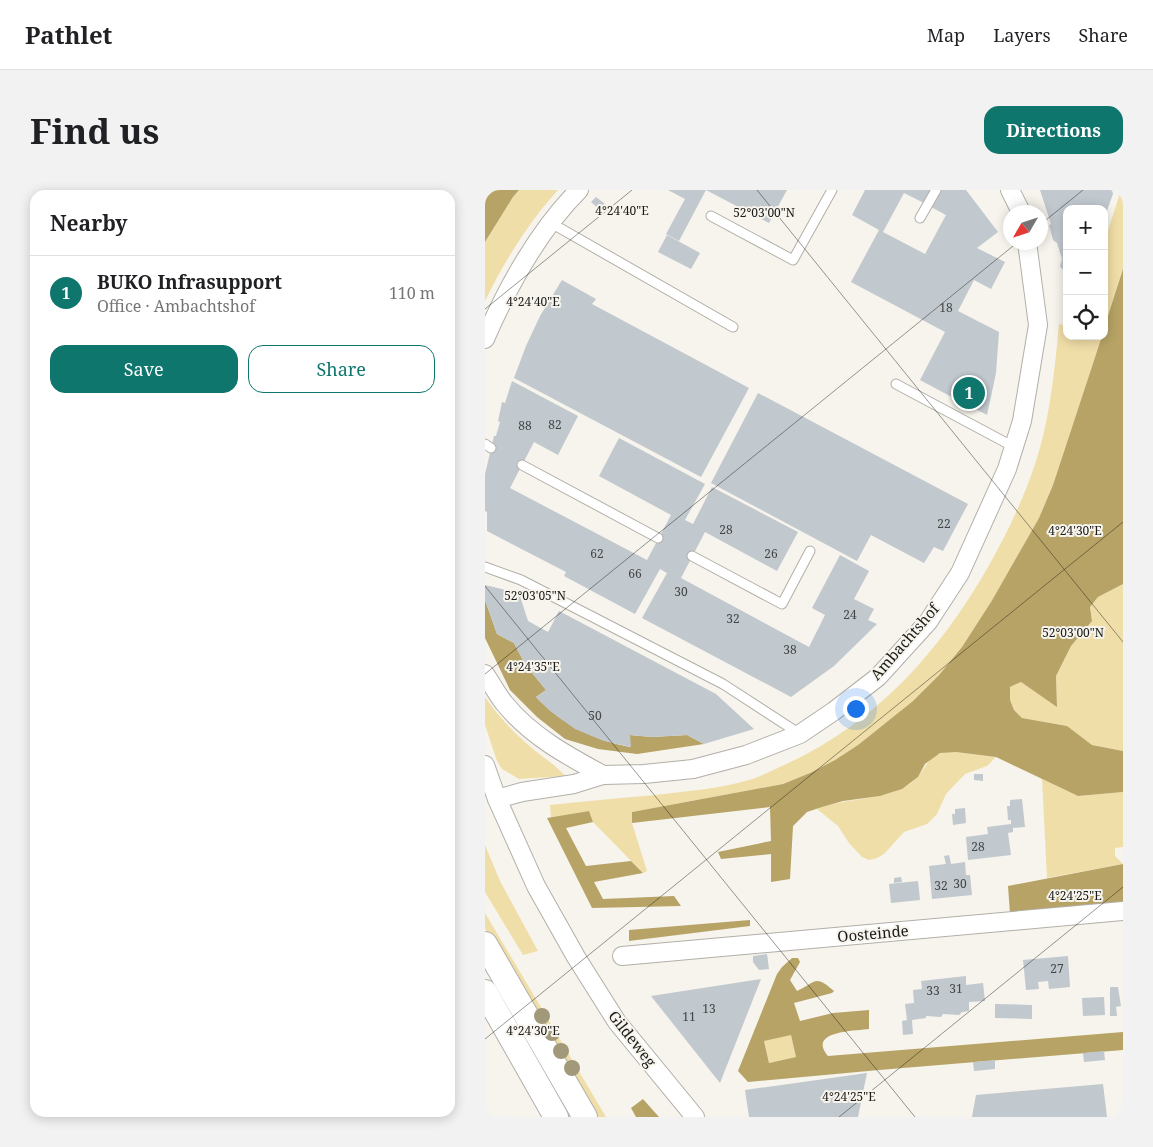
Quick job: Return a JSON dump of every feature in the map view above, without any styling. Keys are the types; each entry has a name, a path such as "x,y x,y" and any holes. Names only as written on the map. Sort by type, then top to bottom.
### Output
{"main road":[{"path":"485,944 585,1117"},
{"path":"485,992 556,1117"}],"street":[{"path":"485,339 508,291 551,223 579,190"},
{"path":"1010,190 1018,205"},
{"name":"Ambachtshof","path":"497,799 522,792 574,784 603,775 644,774 693,768 746,755 800,734 878,677 927,622 960,573 1007,469 1022,421 1038,325 1028,250"},
{"name":"Ambachtshof","path":"485,674 503,703 530,730 557,751 603,775"},
{"path":"485,765 497,799"},
{"name":"Gildeweg","path":"497,799 536,886 576,957 617,1022 695,1117"},
{"name":"Oosteinde","path":"622,956 1123,912"}],"lane":[{"path":"711,216 793,260 832,190"},
{"path":"920,218 936,190"},
{"path":"551,223 733,327"},
{"path":"896,384 1014,447"},
{"path":"522,464 658,538"},
{"path":"692,556 782,604 811,551"},
{"path":"485,567 521,580 723,684 800,734"}],"shaded area":[{"path":"485,190 519,190 485,242"},
{"path":"519,190 558,190 517,243 485,301 485,242"},
{"path":"1121,190 1123,190 1123,269 1108,316 1108,250 1108,231"},
{"path":"1123,269 1123,584 1098,597 1090,607 1092,621 1071,646 1056,676 1057,707 1021,682 1010,687 1010,700 1014,710 1022,718 1067,726 1092,745 1123,751 1123,792 1078,796 996,757 956,752 940,753 925,764 918,777 902,789 880,796 843,801 807,812 793,826 790,879 771,882 771,854 721,859 718,852 771,841 770,807 632,823 632,812 783,784 810,773 858,745 913,701 939,675 962,647 991,602 1039,518 1053,485 1101,340 1108,340 1108,316"},
{"path":"1059,324 1063,325 1063,340 1101,340 1053,485 1039,518 991,602 962,647 939,675 913,701 858,745 835,760 783,784 632,812 632,823 647,871 643,873 593,822 589,811 551,818 550,805 726,786 757,777 815,749 846,730 875,708 926,657 948,629 969,599 996,553 1011,524 1030,479 1044,433 1052,387"},
{"path":"1123,584 1123,751 1092,745 1067,726 1022,718 1014,710 1010,700 1010,687 1021,682 1057,706 1056,676 1071,646 1092,621 1090,607 1098,597"},
{"path":"485,600 497,634 514,643 525,664 546,690 536,697 567,723 603,740 630,747 630,735 652,737 687,735 704,744 637,754 598,749 565,739 537,717 510,690 485,638"},
{"path":"485,697 513,730 565,776 519,779 502,769 497,761 485,725"},
{"path":"944,752 996,757 987,766 965,774 946,794 937,814 927,824 904,832 884,854 877,858 869,860 862,857 849,843 838,826 817,809 827,805 880,796 901,789 917,778 933,757"},
{"path":"1042,779 1078,796 1123,792 1123,847 1115,848 1115,856 1123,864 1047,878"},
{"path":"589,811 593,822 566,828 586,866 631,861 643,873 594,882 603,899 674,896 681,906 592,908 547,818"},
{"path":"485,845 500,881 538,951 523,955 485,892"},
{"path":"1123,864 1123,903 1010,914 1008,886"},
{"path":"485,913 606,1117 597,1117 485,928"},
{"path":"750,920 750,926 629,941 629,930"},
{"path":"792,958 798,958 800,962 790,980 797,991 815,981 819,981 834,991 794,1003 800,1021 833,1013 869,1010 869,1029 835,1034 823,1042 823,1048 828,1056 1123,1032 1123,1050 748,1082 738,1071 777,974","holes":["791,1035 796,1057 769,1063 764,1041"]},
{"path":"791,1034 796,1057 769,1063 764,1041"},
{"path":"643,1099 659,1117 636,1117 631,1108"}],"building":[{"path":"668,190 706,190 679,241 666,234 685,199"},
{"path":"706,190 787,190 769,223"},
{"path":"865,190 930,190 924,203 904,193 883,232 925,254 946,215 931,207 940,190 966,190 998,232 977,248 1005,262 991,289 974,280 958,311 999,332 996,373 987,415 968,405 969,403 962,399 961,402 920,380 945,332 851,282 879,230 852,215"},
{"path":"1040,190 1112,190 1113,194 1108,208 1108,205 1063,205 1063,269 1060,266 1062,259 1057,243 1053,240 1049,225 1051,224 1048,215 1048,205 1045,205"},
{"path":"596,197 605,204 600,210 591,202"},
{"path":"667,235 700,253 691,269 658,252"},
{"path":"562,280 596,299 592,304 749,388 701,477 514,378 540,316"},
{"path":"512,381 578,416 558,455 534,442 510,488 647,560 671,515 599,476 619,438 705,484 685,520 693,524 712,487 798,532 777,571 705,532 681,578 809,647 825,615 812,608 840,555 869,571 854,599 874,609 868,620 877,624 834,666 791,697 642,618 667,573 660,569 635,614 564,576 566,572 487,531 485,474 494,436 496,436 500,422 498,421 502,402 505,403"},
{"path":"758,393 968,504 943,551 934,547 924,563 871,535 857,561 711,483"},
{"path":"485,585 519,593 528,621 548,632 559,611 716,694 754,729 704,744 687,735 652,737 630,735 631,747 604,741 575,729 550,711 536,697 546,690 525,664 514,643 497,634 485,600"},
{"path":"974,774 983,774 983,781 974,780"},
{"path":"1022,799 1025,827 1013,828 1013,832 1008,833 1011,855 968,860 966,837 988,834 987,827 1011,824 1011,820 1008,820 1007,806 1010,806 1010,800"},
{"path":"965,808 966,823 953,825 952,814 955,814 955,809"},
{"path":"949,855 951,864 965,862 966,875 970,875 972,895 932,899 929,866 946,864 944,856"},
{"path":"901,877 902,882 894,883 894,878"},
{"path":"918,881 920,900 891,903 889,884"},
{"path":"767,954 769,969 759,970 753,962 753,956"},
{"path":"1068,956 1070,987 1049,989 1048,981 1038,982 1039,989 1026,990 1023,960"},
{"path":"966,976 966,985 983,983 985,1001 969,1002 969,1011 962,1012 959,1015 943,1014 941,1017 926,1016 926,1018 912,1020 913,1034 903,1035 902,1021 907,1020 905,1004 914,1003 913,990 922,989 921,981"},
{"path":"761,979 720,1083 651,996"},
{"path":"1110,987 1118,987 1121,1006 1116,1007 1117,1016 1110,1016"},
{"path":"1104,997 1105,1015 1083,1016 1082,998"},
{"path":"995,1004 1032,1005 1032,1019 995,1018"},
{"path":"1104,1051 1105,1060 1084,1062 1083,1053"},
{"path":"995,1060 995,1069 974,1071 973,1062"},
{"path":"867,1073 858,1117 749,1117 745,1090"},
{"path":"1103,1084 1107,1117 972,1117 976,1095"}],"place":[{"name":"BUKO Infrasupport","path":"969,393"}]}
